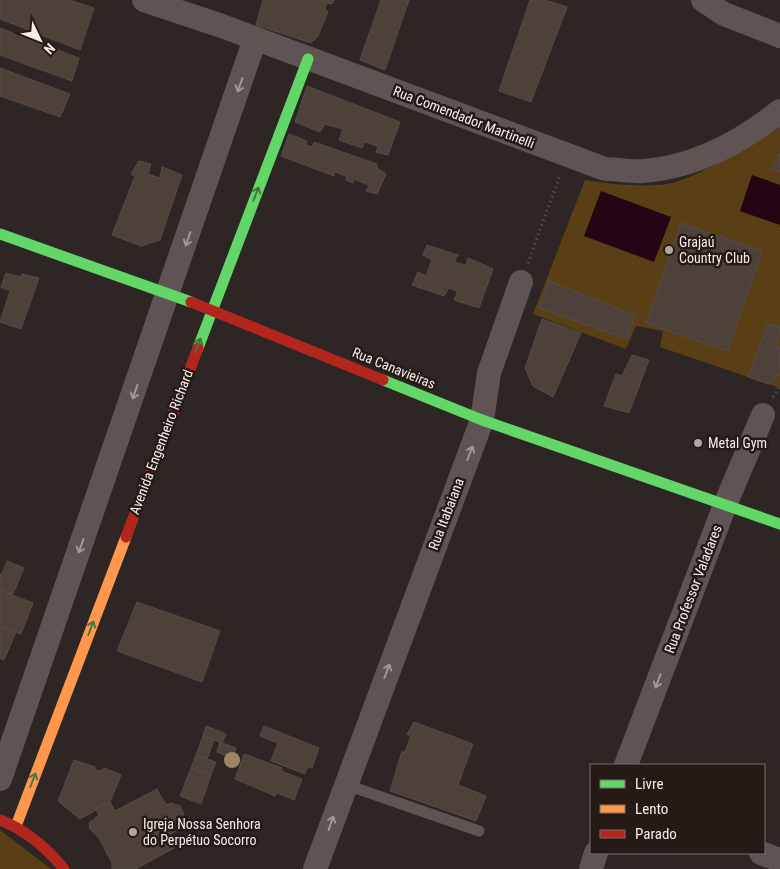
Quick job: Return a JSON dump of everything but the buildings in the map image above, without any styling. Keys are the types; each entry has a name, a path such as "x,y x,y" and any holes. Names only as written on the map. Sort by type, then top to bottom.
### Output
{"street":[{"name":"Rua Comendador Martinelli","path":"144,0 255,38 605,169 643,171 676,165 713,154 764,124 780,111"},
{"path":"703,0 724,14 780,36"},
{"path":"0,780 169,293 255,38"},
{"name":"Avenida Engenheiro Richard","path":"16,826 308,59"},
{"name":"Rua Canavieiras","path":"0,234 169,293 482,420 780,524"},
{"name":"Rua Itabaiana","path":"315,869 344,784 482,420 489,373 521,282"},
{"name":"Rua Professor Valadares","path":"626,764 725,505 763,415"},
{"path":"0,820 16,826 48,850 64,869"},
{"path":"591,869 596,854"},
{"path":"764,854 780,860"}],"lane":[{"path":"344,784 479,831"}],"path":[{"path":"521,282 567,156"}],"shaded area":[{"name":"Grajaú Country Club","path":"780,118 780,388 660,347 663,331 636,326 626,349 533,314 585,180 643,185 676,182 691,177 718,163 744,146"},
{"path":"752,175 780,185 780,225 740,211"},
{"path":"601,191 671,217 654,262 584,236"},
{"path":"0,830 51,869 0,869"}],"traffic: fast":[{"path":"198,348 308,59"},
{"path":"0,234 191,302"},
{"path":"383,380 482,420 780,524"}],"traffic: slow":[{"path":"16,826 126,537"}],"traffic: jam":[{"path":"191,302 383,380"},
{"path":"126,537 198,348"},
{"path":"0,820 35,840 64,869"}],"place":[{"name":"Grajaú Country Club","path":"669,250"},
{"name":"Metal Gym","path":"698,443"},
{"name":"Igreja Nossa Senhora do Perpétuo Socorro","path":"133,832"}]}
